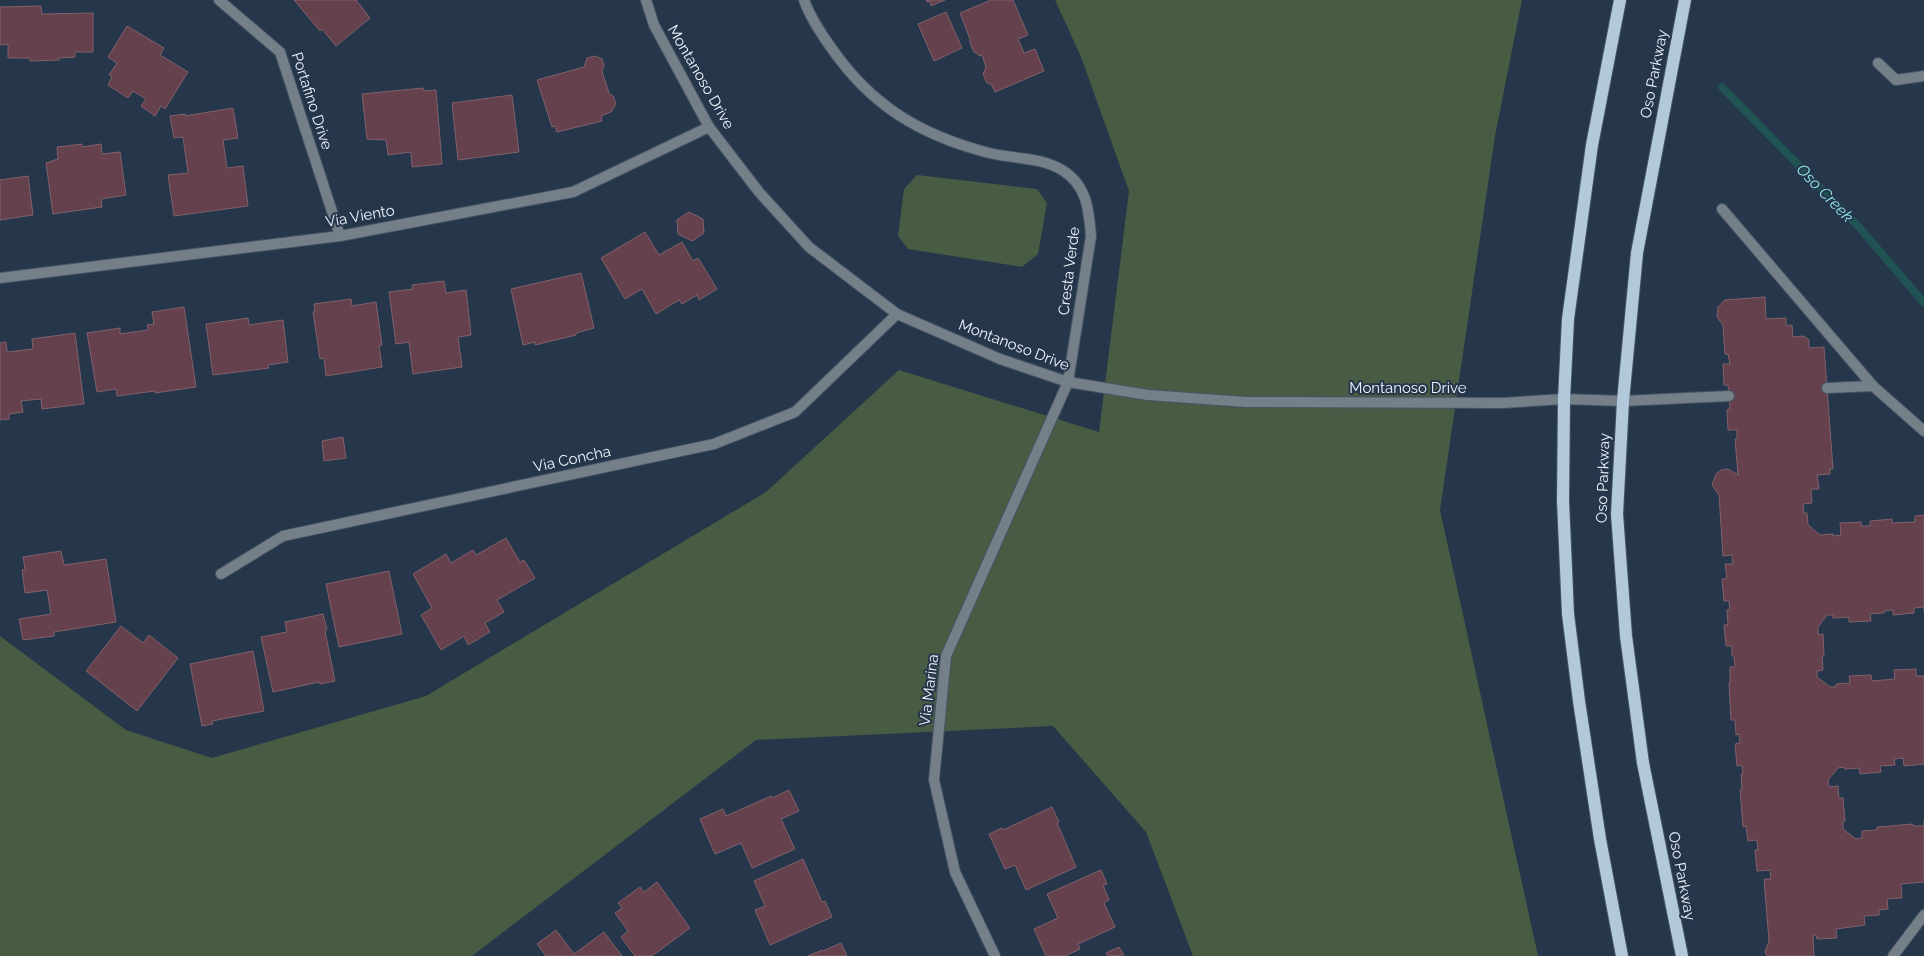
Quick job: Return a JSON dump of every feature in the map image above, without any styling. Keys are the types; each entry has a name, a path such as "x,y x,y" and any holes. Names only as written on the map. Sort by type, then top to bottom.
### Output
{"main road":[{"path":"1620,0 1591,155 1568,318 1564,400 1563,501 1568,614 1579,700 1600,839 1622,956"},
{"name":"Oso Parkway","path":"1682,956 1643,763 1626,636 1617,514 1623,402 1637,252 1685,0"}],"street":[{"name":"Portafino Drive","path":"219,0 280,52 340,236"},
{"name":"Montanoso Drive","path":"646,0 654,26 709,127 759,192 809,247 897,314 1000,359 1068,382 1148,395 1246,402 1502,403 1564,400 1623,402 1729,396"},
{"name":"Cresta Verde","path":"804,0 822,34 844,67 871,94 901,118 936,137 970,148 1004,157 1048,162 1064,170 1079,184 1086,199 1091,236 1068,382"},
{"path":"1878,63 1896,80 1924,76"},
{"name":"Via Viento","path":"0,278 340,236 573,192 709,127"},
{"path":"1722,209 1873,386 1924,431"},
{"name":"Via Concha","path":"221,574 283,536 714,444 795,412 897,314"},
{"name":"Via Marina","path":"995,956 955,872 934,780 946,656 1068,382"},
{"path":"1827,388 1873,386"},
{"path":"1893,956 1924,915"}],"green space":[{"path":"1055,0 1522,0 1495,136 1440,510 1538,956 1193,956 1146,832 1053,726 756,740 472,956 0,956 0,636 126,730 212,758 426,696 766,492 899,370 1099,432 1129,191 1081,57"},
{"path":"917,175 1037,189 1047,203 1038,254 1022,267 908,249 898,236 904,189"}],"building":[{"path":"294,0 356,0 370,18 336,46 322,29 320,31"},
{"path":"926,0 945,0 931,6 930,1 927,2"},
{"path":"991,0 1013,0 1028,35 1018,39 1024,53 1035,49 1044,71 995,92 991,84 987,83 983,74 986,67 982,55 979,56 974,52 960,13"},
{"path":"41,6 42,14 93,13 93,52 75,52 75,57 59,58 59,60 30,61 30,58 8,58 8,44 0,45 0,7"},
{"path":"946,12 962,48 934,61 918,24"},
{"path":"127,26 164,48 160,55 188,72 165,109 161,106 155,116 141,106 146,99 133,91 128,98 108,85 112,77 109,75 117,63 108,57"},
{"path":"595,56 602,59 604,66 602,71 609,93 613,96 616,104 611,112 601,116 602,121 557,132 555,126 552,127 537,80 584,67 587,58"},
{"path":"423,88 424,91 436,90 442,164 412,167 411,152 388,155 386,140 367,139 362,94"},
{"path":"512,95 519,152 458,160 452,103"},
{"path":"233,108 238,138 223,140 227,168 243,166 248,206 174,216 168,175 188,173 183,137 174,138 170,116 185,114 185,116"},
{"path":"82,144 82,147 101,144 102,154 120,152 126,195 101,199 102,207 53,214 46,163 58,159 57,147"},
{"path":"28,176 33,215 0,220 0,180"},
{"path":"689,212 703,219 704,233 692,241 678,234 677,220"},
{"path":"645,232 659,255 682,242 693,261 698,258 717,289 699,300 697,295 682,304 679,300 656,314 642,289 625,299 601,258"},
{"path":"581,273 594,328 576,333 576,335 535,345 535,342 523,345 511,289"},
{"path":"444,281 446,293 466,290 471,335 458,337 462,367 413,374 409,342 396,344 389,292 413,289 412,285"},
{"path":"1765,297 1766,319 1786,318 1786,326 1792,325 1793,337 1804,336 1809,340 1809,348 1824,347 1833,469 1830,469 1830,474 1817,475 1819,489 1811,489 1812,503 1803,504 1804,513 1807,513 1808,525 1820,535 1833,534 1833,536 1841,535 1840,523 1861,522 1861,526 1870,526 1870,521 1892,519 1892,523 1915,522 1915,516 1924,515 1924,607 1914,608 1914,613 1893,615 1893,610 1870,614 1871,621 1849,622 1849,617 1833,618 1833,615 1827,615 1818,627 1818,635 1823,634 1824,656 1822,656 1823,670 1817,671 1817,677 1830,687 1836,687 1836,684 1850,683 1849,676 1871,675 1872,681 1895,679 1894,670 1916,669 1916,676 1924,676 1924,764 1904,766 1903,758 1894,759 1895,765 1880,766 1881,772 1860,774 1859,768 1838,768 1828,780 1829,787 1838,786 1839,798 1843,798 1845,821 1843,821 1843,829 1856,839 1862,838 1862,831 1877,830 1877,827 1913,824 1913,826 1924,826 1924,882 1901,884 1902,898 1887,899 1888,909 1879,910 1879,915 1864,916 1865,925 1836,929 1837,938 1817,939 1816,935 1813,935 1814,956 1767,956 1765,952 1769,941 1764,879 1771,879 1770,870 1757,871 1755,850 1758,850 1757,840 1748,841 1746,826 1743,827 1740,790 1742,789 1741,774 1743,774 1742,765 1737,766 1735,744 1740,743 1739,734 1736,735 1735,720 1731,720 1729,683 1730,667 1735,667 1732,646 1726,646 1724,625 1728,625 1727,610 1730,610 1729,601 1724,601 1722,579 1727,579 1725,564 1733,564 1732,555 1723,556 1719,495 1712,485 1716,474 1721,470 1728,469 1738,475 1735,439 1737,439 1737,430 1728,430 1727,410 1730,409 1728,385 1724,385 1723,364 1730,364 1728,354 1725,354 1723,325 1717,317 1718,307 1725,300"},
{"path":"351,299 352,306 376,302 382,345 379,346 382,367 326,376 324,358 320,359 313,312 315,311 314,304"},
{"path":"184,307 196,387 117,396 116,389 97,392 87,333 120,328 120,334 148,330 147,325 154,324 152,312"},
{"path":"248,318 249,325 283,320 288,362 268,365 269,368 213,375 206,324"},
{"path":"75,333 84,404 42,409 41,399 21,401 23,412 9,414 9,419 0,420 0,343 6,342 7,352 33,349 32,339"},
{"path":"343,437 346,458 324,461 322,441"},
{"path":"506,538 520,562 524,560 535,578 497,600 504,612 485,623 490,632 468,645 464,636 441,650 421,615 432,608 413,574 446,554 451,563 473,550 476,555"},
{"path":"61,551 64,565 106,559 116,622 54,632 54,636 23,640 19,619 51,614 47,590 25,593 22,570 25,569 23,557"},
{"path":"389,571 402,634 339,647 326,584"},
{"path":"323,614 335,681 320,684 319,682 273,692 261,637 287,632 285,622"},
{"path":"121,626 143,643 149,635 178,658 137,711 86,671"},
{"path":"253,651 264,711 212,721 213,724 202,726 190,664"},
{"path":"789,790 799,811 781,819 795,849 752,868 741,843 715,854 700,819 723,809 726,816"},
{"path":"1052,807 1076,867 1026,890 1015,865 1005,869 989,834 1002,828 1003,830"},
{"path":"803,859 822,902 825,901 832,917 770,945 755,910 765,906 754,881"},
{"path":"1101,870 1107,884 1103,885 1109,900 1104,903 1115,927 1078,944 1080,949 1065,956 1046,956 1034,929 1058,918 1047,894"},
{"path":"657,882 690,928 652,956 635,956 621,937 628,931 615,913 622,908 618,903 640,887 644,892"},
{"path":"556,930 574,954 604,932 622,956 546,956 537,944"},
{"path":"841,943 847,956 808,956 823,951"},
{"path":"1119,947 1124,955 1108,956 1106,953"}],"waterway":[{"name":"Oso Creek","path":"1722,87 1859,227 1924,303"}]}
